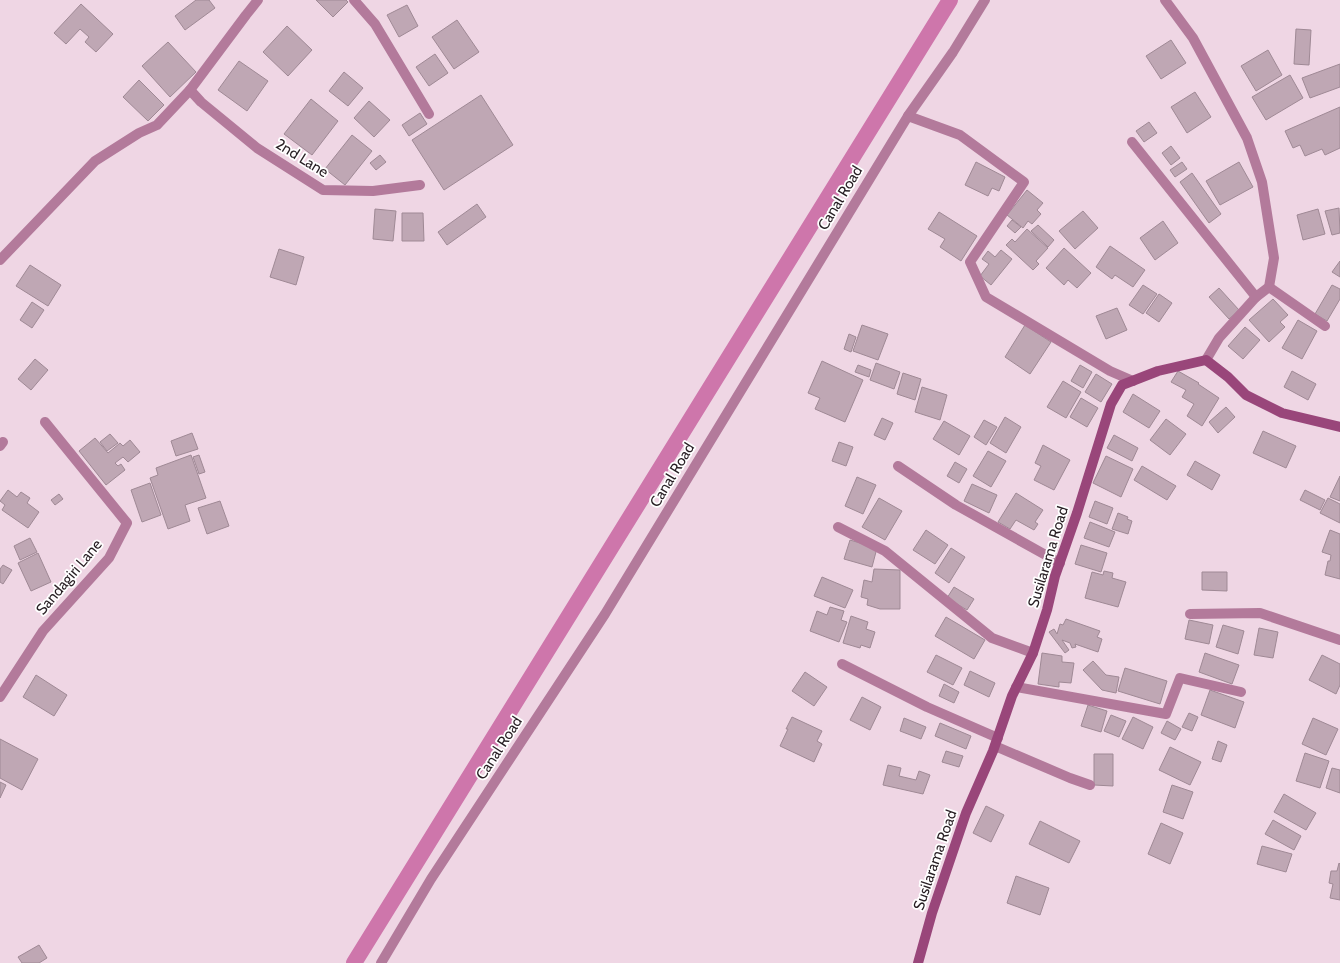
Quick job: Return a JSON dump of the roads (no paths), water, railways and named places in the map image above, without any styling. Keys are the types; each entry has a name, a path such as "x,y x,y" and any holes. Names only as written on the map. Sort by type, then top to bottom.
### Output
{"street":[{"path":"0,260 95,162 139,133 157,125 190,90 258,0"},
{"path":"354,0 375,24 428,114"},
{"name":"Canal Road","path":"381,963 431,879 605,614 908,116 953,52 985,0"},
{"path":"1165,0 1193,38 1246,138 1262,182 1274,258 1269,287 1256,297 1219,338 1206,360 1228,377 1246,396 1282,413 1340,427"},
{"name":"2nd Lane","path":"190,90 201,102 257,148 323,190 373,191 420,185"},
{"path":"908,116 960,136 1024,182 970,262 986,297 1110,371 1133,381"},
{"path":"1132,142 1256,297"},
{"path":"1269,287 1325,326"},
{"name":"Susilarama Road","path":"918,963 937,899 966,813 996,742 1016,687 1033,653 1047,610 1055,576 1111,404 1122,385 1158,371 1206,360"},
{"name":"Sandagiri Lane","path":"0,697 43,631 109,558 127,523 45,422"},
{"path":"898,466 956,505 1060,563"},
{"path":"838,527 885,551 992,638 1033,653"},
{"path":"1190,614 1260,613 1340,640"},
{"path":"842,664 996,742 1070,778 1090,785"},
{"path":"1016,687 1166,714 1180,678 1241,692"}],"waterway":[{"path":"354,963 950,0"}]}
